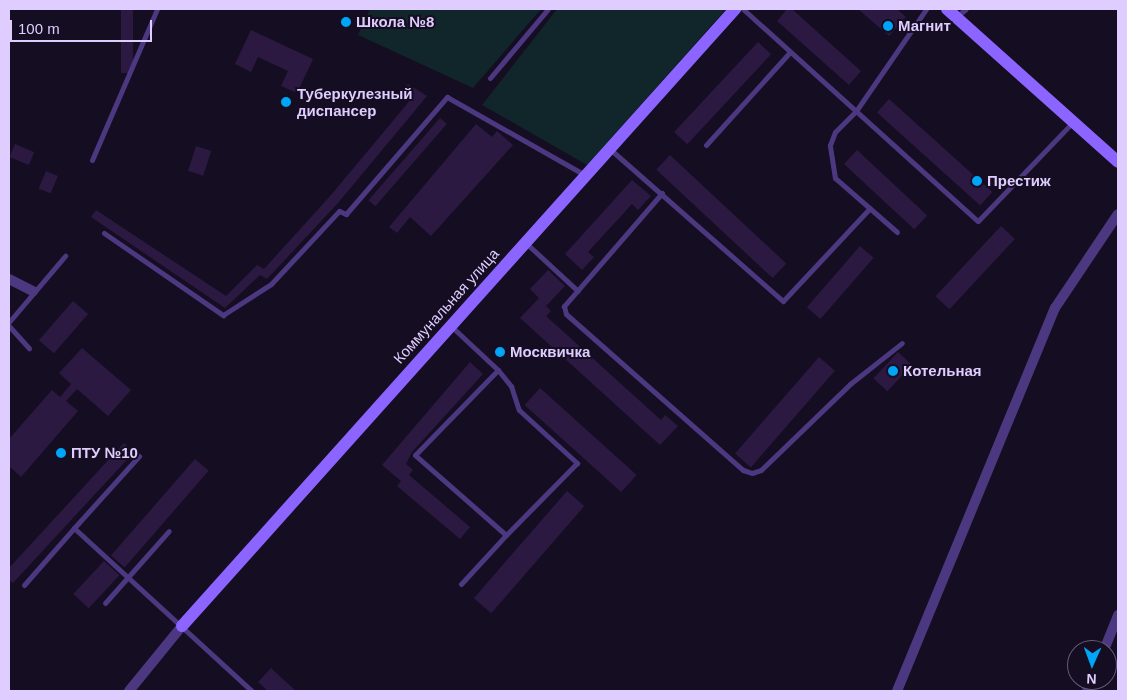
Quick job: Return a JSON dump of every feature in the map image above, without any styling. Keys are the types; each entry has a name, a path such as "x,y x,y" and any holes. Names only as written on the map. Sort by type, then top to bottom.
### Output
{"street":[{"name":"Коммунальная улица","path":"182,626 450,324 587,177 736,9"},
{"path":"951,13 1118,162"},
{"path":"896,691 1055,308 1118,214"},
{"path":"9,279 33,291"},
{"path":"1108,640 1118,615"},
{"path":"129,691 182,626"}],"lane":[{"path":"92,160 157,9"},
{"path":"490,78 548,9"},
{"path":"743,9 978,221 1074,122"},
{"path":"897,232 835,178 830,145 835,132 856,111 926,9"},
{"path":"951,13 966,9"},
{"path":"706,145 790,52"},
{"path":"104,232 223,315 271,284 339,211 346,214 447,97 587,177"},
{"path":"611,150 784,301 870,208"},
{"path":"662,193 564,306 566,314 743,470 752,473 761,470 850,384 902,343"},
{"path":"526,243 578,290"},
{"path":"29,348 9,324 33,291 65,256"},
{"path":"450,324 498,370 511,386 519,410 577,463 461,584"},
{"path":"498,370 415,455 506,535"},
{"path":"24,585 139,456"},
{"path":"74,528 252,691"},
{"path":"105,603 169,531"}],"green space":[{"path":"370,9 541,9 473,88 358,35"},
{"path":"557,9 726,9 587,165 482,105"}],"building":[{"path":"121,9 133,9 133,73 121,73"},
{"path":"787,9 792,9 861,71 849,85 777,21"},
{"name":"Магнит","path":"858,9 897,9 906,17 889,36"},
{"path":"251,30 313,59 297,93 281,86 288,71 258,57 251,72 235,64"},
{"path":"758,42 771,54 687,144 674,132"},
{"path":"408,84 427,96 338,203 267,279 260,275 225,308 91,217 96,210 226,296 257,265 264,269 331,195 412,98 402,91"},
{"path":"889,99 992,192 980,205 877,112"},
{"path":"440,118 447,124 375,206 368,200"},
{"path":"476,124 492,137 497,131 513,145 431,236 410,217 397,233 389,227"},
{"path":"15,144 34,152 29,165 10,157"},
{"path":"196,146 211,151 203,176 188,171"},
{"path":"857,150 927,215 914,229 844,164"},
{"path":"670,155 786,263 773,278 656,170"},
{"path":"46,171 58,176 51,194 39,188"},
{"path":"632,180 651,196 638,210 632,204 588,252 594,257 582,270 565,254"},
{"path":"1001,226 1015,239 949,309 936,296"},
{"path":"860,246 874,258 820,319 807,307"},
{"path":"548,270 565,286 546,306 551,311 546,316 661,420 665,415 678,426 660,445 520,318 539,298 530,289"},
{"path":"73,301 88,314 54,353 39,340"},
{"path":"82,348 131,390 108,416 77,389 66,401 78,411 21,477 9,466 9,439 52,390 60,397 71,384 59,373"},
{"name":"Котельная","path":"898,352 912,365 887,391 873,378"},
{"path":"819,357 835,371 751,467 735,454"},
{"path":"470,362 483,374 412,452 406,464 413,470 409,475 470,527 460,539 397,486 401,481 382,465"},
{"path":"540,388 637,475 621,492 525,405"},
{"path":"124,443 134,452 13,583 9,580 9,568"},
{"path":"195,459 209,471 125,567 111,556"},
{"path":"567,491 584,506 491,613 474,598"},
{"path":"104,561 119,575 89,608 73,594"},
{"path":"271,668 296,691 268,691 258,682"}],"place":[{"name":"Школа №8","path":"346,22"},
{"name":"Магнит","path":"888,26"},
{"name":"Туберкулезный диспансер","path":"286,102"},
{"name":"Престиж","path":"977,181"},
{"name":"Москвичка","path":"500,352"},
{"name":"Котельная","path":"893,371"},
{"name":"ПТУ №10","path":"61,453"}]}
